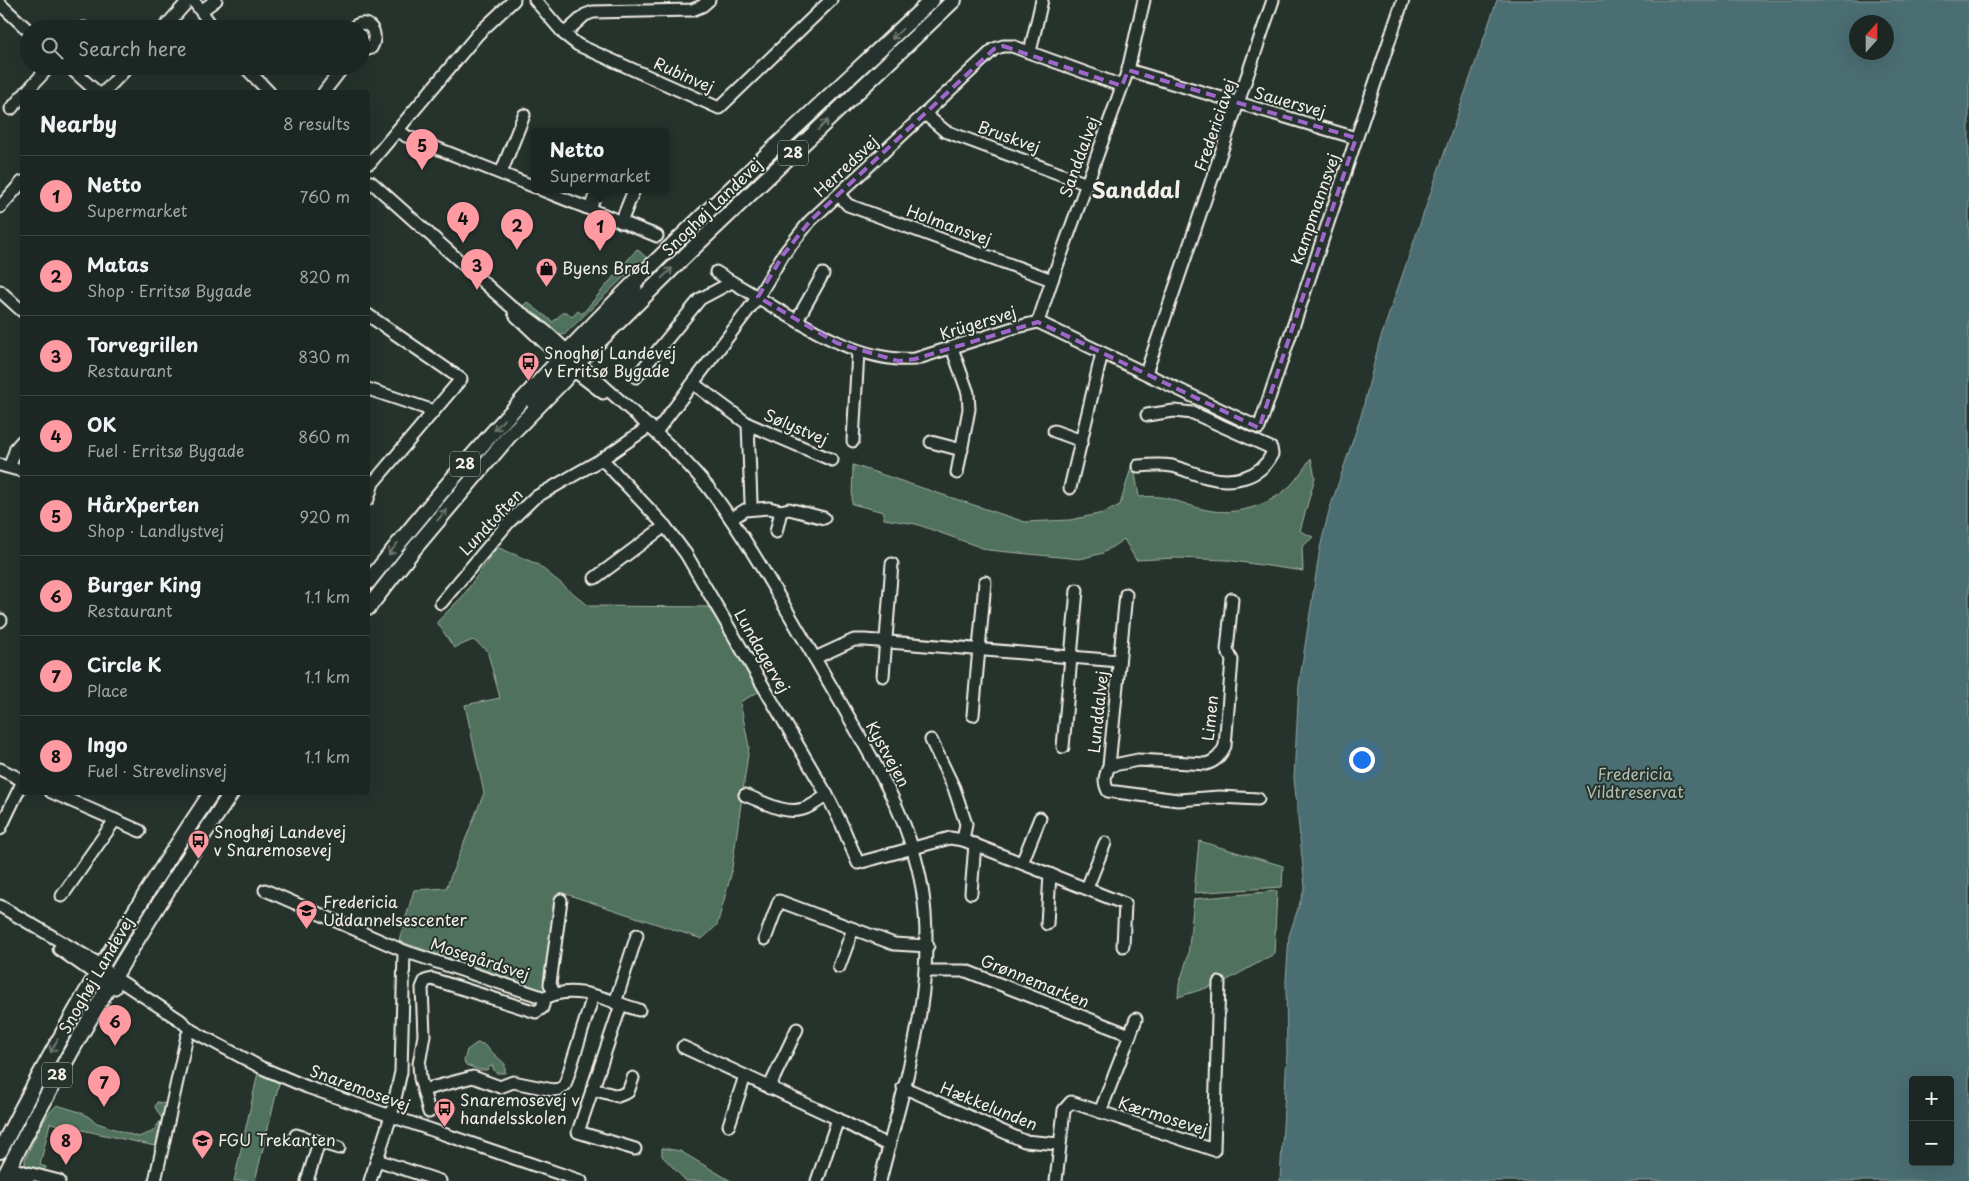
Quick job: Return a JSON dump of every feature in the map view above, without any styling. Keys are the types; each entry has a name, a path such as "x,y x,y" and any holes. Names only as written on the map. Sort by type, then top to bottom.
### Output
{"main road":[{"name":"Snoghøj Landevej","path":"370,605 443,514 646,271 932,0"},
{"name":"Snoghøj Landevej","path":"370,580 438,495 509,414 688,253 954,0"},
{"name":"Snoghøj Landevej","path":"3,1172 52,1083 105,975 173,850 210,795"},
{"name":"Snoghøj Landevej","path":"0,1151 61,1033 105,975 230,795"},
{"path":"3,1172 26,1115 31,1090"}],"street":[{"path":"172,20 189,0"},
{"path":"193,0 208,20"},
{"path":"201,11 216,0"},
{"path":"370,161 478,34 514,0"},
{"name":"Rubinvej","path":"535,0 564,34 578,45 719,108 831,0"},
{"path":"564,34 585,15 593,12 692,10 702,6 709,0"},
{"path":"1030,52 1042,0"},
{"name":"Sanddalvej","path":"1038,322 1128,70 1144,0"},
{"name":"Fredericiavej","path":"1146,373 1273,0"},
{"name":"Kampmannsvej","path":"1259,428 1403,0"},
{"path":"0,4 20,22"},
{"path":"370,26 375,33 375,41 370,48"},
{"name":"Herredsvej","path":"653,429 694,384 758,297 782,255 810,221 839,196 994,49 1012,46 1122,86"},
{"name":"Sauersvej","path":"1128,70 1356,138"},
{"path":"28,90 42,75"},
{"path":"78,75 95,90"},
{"path":"106,90 120,75"},
{"path":"253,75 267,90"},
{"path":"326,90 337,75"},
{"path":"11,108 20,98"},
{"name":"Bruskvej","path":"925,114 945,131 1087,184"},
{"path":"501,173 524,116"},
{"path":"398,130 406,136 531,185"},
{"path":"370,164 375,172 370,181"},
{"path":"0,207 20,184"},
{"name":"Kystvejen","path":"370,184 510,306 522,312 570,361 653,429 707,486 731,519 815,658 897,803 913,849 922,888 928,946 920,1019 880,1181"},
{"path":"550,193 657,236"},
{"path":"590,209 596,193"},
{"path":"621,222 633,193"},
{"name":"Holmansvej","path":"839,196 848,205 1052,280"},
{"name":"Krügersvej","path":"716,272 837,343 858,352 898,361 915,359 1038,322 1259,428"},
{"path":"797,320 823,274"},
{"path":"636,378 700,299 732,282"},
{"path":"0,291 20,309"},
{"path":"370,316 461,379 373,483 370,493"},
{"path":"952,348 968,393 969,409 957,473"},
{"path":"853,441 858,352"},
{"path":"1070,488 1102,353"},
{"name":"Sølystvej","path":"694,384 748,424 832,460"},
{"path":"370,391 434,411"},
{"path":"1193,413 1197,398"},
{"path":"1138,466 1156,464 1173,466 1206,477 1233,480 1253,474 1269,460 1272,454 1271,448 1257,440 1193,413 1162,411 1147,415"},
{"name":"Sølystvej","path":"748,424 751,502"},
{"name":"Lundtoften","path":"441,603 509,522 534,498 653,429"},
{"path":"1054,431 1082,441"},
{"path":"931,442 962,450"},
{"path":"20,443 5,466 20,470"},
{"name":"Lundagervej","path":"602,460 665,526 686,554 827,795 858,863 913,849"},
{"path":"731,519 746,510 769,508 781,511 789,509 824,518"},
{"path":"776,532 781,511"},
{"path":"595,578 665,526"},
{"path":"883,676 892,564"},
{"path":"973,715 984,582"},
{"name":"Lunddalvej","path":"1063,747 1077,590"},
{"name":"Lunddalvej","path":"1126,594 1109,766 1104,777 1108,791 1178,800 1219,796 1258,799"},
{"name":"Limen","path":"1109,766 1138,760 1206,764 1215,762 1221,755 1225,746 1232,660 1227,650 1232,599"},
{"name":"Lunddalvej","path":"815,658 854,640 886,641 1120,662"},
{"path":"931,740 954,788 966,824 963,840"},
{"path":"0,769 20,780"},
{"path":"0,829 20,785"},
{"path":"745,794 784,810 804,809 827,795"},
{"path":"58,795 140,831"},
{"path":"1022,863 1040,818"},
{"path":"62,896 115,820"},
{"path":"913,849 950,838 963,840 1125,904 1123,946"},
{"path":"1087,888 1104,843"},
{"path":"971,893 975,844"},
{"path":"1047,924 1050,874"},
{"name":"Mosegårdsvej","path":"265,890 404,951 550,996"},
{"name":"Mosegårdsvej","path":"550,996 561,900"},
{"path":"765,939 780,901 894,944 928,946"},
{"name":"Snaremosevej","path":"0,906 22,921 40,928 181,1028 191,1030 262,1068 307,1087 581,1181"},
{"path":"839,967 853,929"},
{"path":"636,1149 578,1132 618,1004 637,935"},
{"name":"Mosegårdsvej","path":"370,1181 391,1116 401,1072 404,951"},
{"name":"Grønnemarken","path":"926,971 966,971 1130,1035"},
{"name":"Mosegårdsvej","path":"429,1112 423,1090 420,1064 424,1035 422,988 425,981 432,979 536,1012 542,1008 550,996 561,991 577,992 639,1010"},
{"name":"Kærmosevej","path":"1059,1144 1064,1110 1071,1102 1214,1150 1219,982"},
{"path":"423,1090 473,1077 500,1087 513,1082 553,1090 560,1089 565,1084 593,996"},
{"path":"1100,1112 1136,1018"},
{"path":"403,1021 423,1022"},
{"path":"769,1088 797,1029"},
{"path":"155,1181 186,1042 191,1030"},
{"path":"683,1047 838,1119 889,1146"},
{"path":"729,1125 745,1076"},
{"path":"592,1089 618,1096 628,1092 633,1078"},
{"name":"Hækkelunden","path":"903,1087 1024,1140 1059,1144"},
{"path":"817,1181 838,1119"},
{"path":"296,1134 339,1148"},
{"path":"307,1181 319,1142"},
{"path":"1056,1181 1059,1144"},
{"path":"377,1160 418,1178 440,1181"},
{"path":"3,1172 28,1181"},
{"path":"3,1172 59,1181"}],"highlighted area":[{"path":"1003,46 1122,86 1128,70 1356,138 1259,428 1038,322 915,359 898,361 837,343 758,297 783,255 810,221 994,49"}],"green space":[{"path":"637,249 648,259 633,268 564,335 548,329 523,306 527,302 553,322 563,312 567,312 572,317 578,311 582,314"},
{"path":"1311,458 1315,477 1300,531 1313,537 1302,547 1303,571 1226,560 1176,558 1136,560 1124,539 1103,553 1080,559 988,550 916,524 884,519 884,512 852,504 853,465 1025,522 1070,520 1103,513 1120,505 1133,461 1139,497 1167,498 1197,508 1229,512 1251,508 1282,493 1296,480"},
{"path":"497,547 537,564 589,606 712,607 760,691 740,702 749,747 731,875 717,925 702,939 560,892 546,991 399,941 414,890 446,888 484,793 465,705 500,698 487,650 473,640 454,648 437,622 463,596"},
{"path":"1199,841 1283,866 1282,887 1194,893"},
{"path":"1277,891 1274,954 1222,983 1178,997 1179,985 1188,956 1194,899"},
{"path":"477,1043 483,1044 505,1064 505,1073 496,1073 493,1066 490,1066 487,1070 480,1070 466,1065 464,1061 467,1050"},
{"path":"258,1073 279,1083 255,1181 234,1181"},
{"path":"157,1102 167,1104 157,1151 154,1150 155,1146 50,1123 40,1165 46,1168 43,1170 28,1168 25,1164 25,1159 39,1130 47,1116 57,1105 83,1113 97,1123 138,1137 152,1132 162,1119 155,1107"},
{"path":"662,1148 680,1151 731,1181 686,1181 662,1156"}],"water":[{"name":"Fredericia Vildtreservat","path":"1497,0 1969,0 1969,1181 1280,1181 1287,1054 1286,981 1289,936 1305,887 1294,778 1299,685 1320,548 1329,511 1361,416 1379,343"}],"place":[{"name":"HårXperten","path":"422,170"},
{"name":"OK","path":"463,243"},
{"name":"Matas","path":"517,250"},
{"name":"Netto","path":"600,251"},
{"name":"Byens Brød","path":"546,287"},
{"name":"Torvegrillen","path":"477,290"},
{"name":"Snoghøj Landevej v Erritsø Bygade","path":"528,381"},
{"name":"Snoghøj Landevej v Snaremosevej","path":"198,860"},
{"name":"Fredericia Uddannelsescenter","path":"307,930"},
{"name":"Burger King","path":"115,1046"},
{"name":"Circle K","path":"104,1107"},
{"name":"Snaremosevej v handelsskolen","path":"444,1128"},
{"name":"FGU Trekanten","path":"202,1159"},
{"name":"Ingo","path":"66,1165"}],"district":[{"name":"Sanddal","path":"1136,191"}]}
